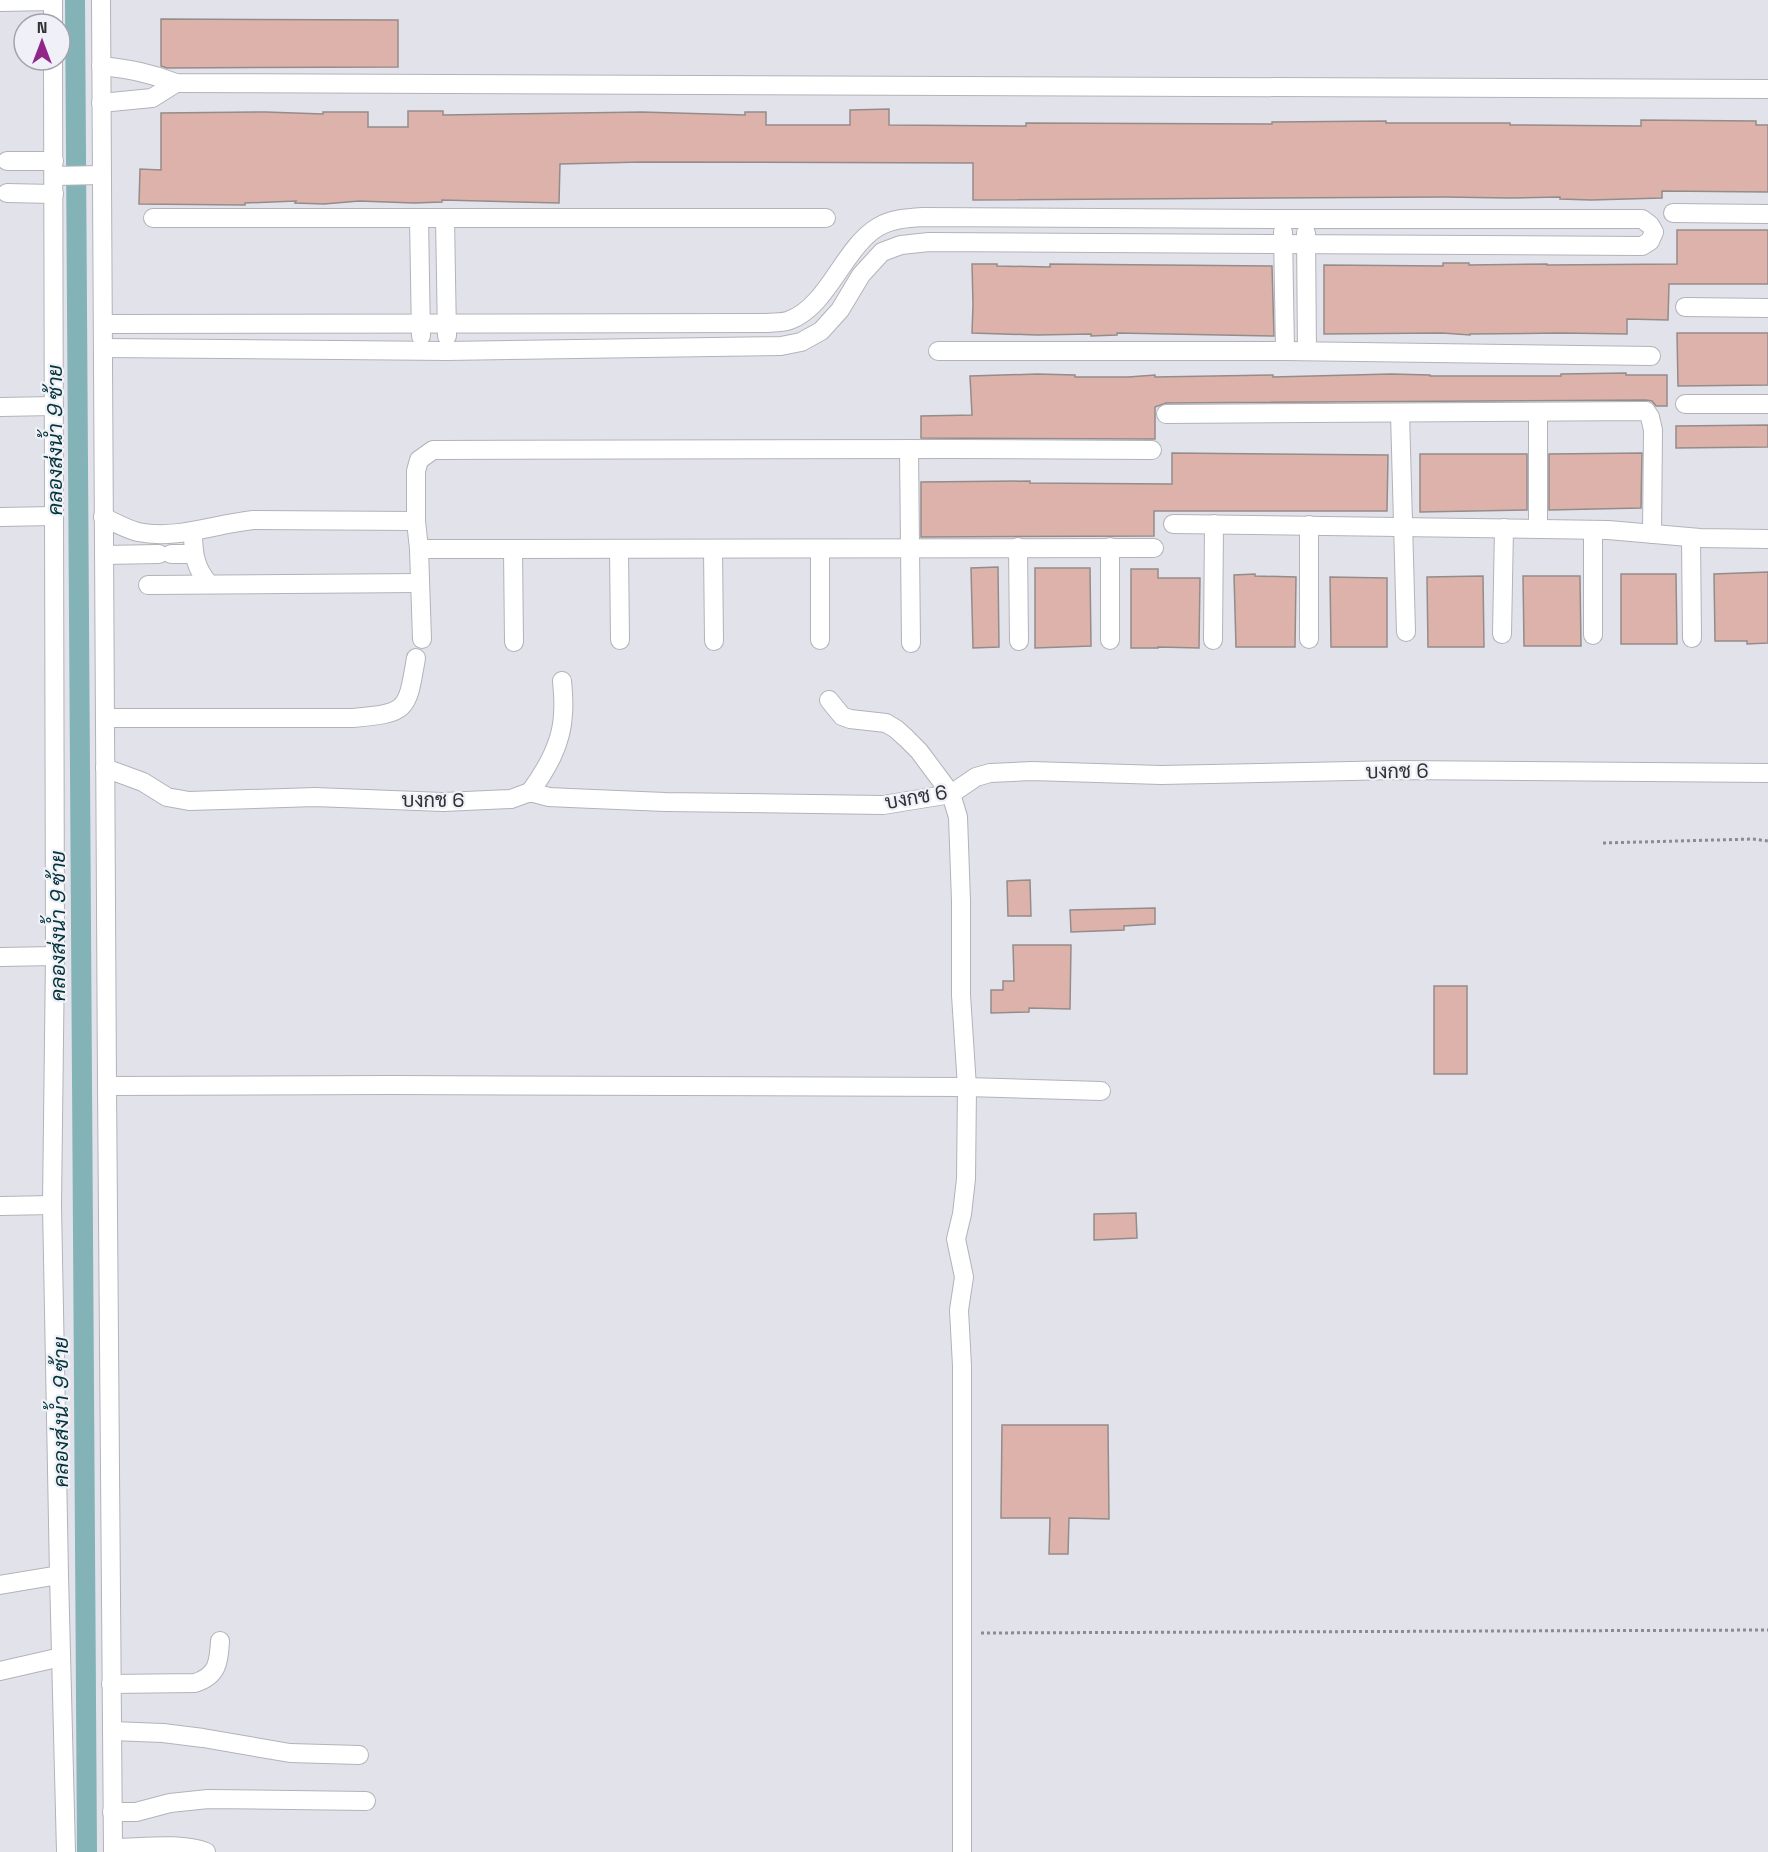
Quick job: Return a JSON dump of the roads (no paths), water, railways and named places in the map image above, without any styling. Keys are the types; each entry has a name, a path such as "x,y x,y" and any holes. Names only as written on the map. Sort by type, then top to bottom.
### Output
{"street":[{"path":"101,0 100,175 103,324 106,1086 113,1850 175,1847 199,1849 206,1852"},
{"path":"0,2 53,1"},
{"path":"101,66 153,74 176,83 1768,89"},
{"path":"54,72 58,177 54,406 55,956 52,1205 66,1852"},
{"path":"101,103 152,98 176,83"},
{"path":"7,161 58,177"},
{"path":"7,193 58,177 100,175"},
{"path":"1673,213 1768,214"},
{"path":"103,324 767,323 790,321 810,308 844,265 860,240 879,226 897,219 934,217 1642,219 1650,225 1654,232 1650,241 1642,246 929,242 901,245 882,252 861,275 840,310 821,331 801,342 781,346 447,351 103,348"},
{"path":"153,218 826,218"},
{"path":"419,218 421,350"},
{"path":"445,218 447,351"},
{"path":"1282,219 1285,351"},
{"path":"1306,219 1307,351"},
{"path":"844,265 861,275"},
{"path":"1686,307 1768,308"},
{"path":"185,324 185,349"},
{"path":"938,351 1307,351 1651,356"},
{"path":"1686,404 1768,404"},
{"path":"0,407 54,406"},
{"path":"1166,414 1646,411 1653,430 1652,534"},
{"path":"1538,412 1538,529"},
{"path":"1400,414 1406,632"},
{"path":"909,449 911,643"},
{"path":"422,639 416,471 419,460 433,450 1152,450"},
{"path":"0,517 54,516"},
{"path":"103,517 136,531 155,534 193,532 227,523 253,520 416,521"},
{"path":"1173,524 1593,530 1691,538 1768,539"},
{"path":"1213,640 1214,524"},
{"path":"1309,525 1309,639"},
{"path":"1502,634 1504,528"},
{"path":"1593,530 1593,635"},
{"path":"193,532 193,554 201,575 209,584"},
{"path":"1691,538 1692,638"},
{"path":"1018,547 1019,641"},
{"path":"1110,547 1110,640"},
{"path":"419,549 1154,548"},
{"path":"713,549 714,641"},
{"path":"820,549 820,640"},
{"path":"513,550 514,642"},
{"path":"619,550 620,640"},
{"path":"104,555 193,554"},
{"path":"148,585 420,583"},
{"path":"105,718 353,718 384,715 397,711 406,702 416,658"},
{"path":"530,792 550,762 558,739 563,715 562,681"},
{"path":"829,700 842,716 886,723 896,729 919,751 951,794 958,817 961,995 967,1087 966,1179 963,1214 956,1239 964,1277 959,1310 962,1366 962,1852"},
{"name":"บงกช 6","path":"105,768 143,782 167,797 189,801 315,797 443,802 511,799 530,792 570,798 665,802 883,805 951,794 976,777 990,773 1032,771 1161,775 1397,770 1768,773"},
{"path":"0,957 55,956"},
{"path":"106,1086 967,1087 1101,1091"},
{"path":"0,1206 52,1205"},
{"path":"0,1586 59,1575"},
{"path":"111,1683 195,1683 206,1680 214,1671 219,1658 220,1641"},
{"path":"0,1671 61,1658"},
{"path":"112,1731 164,1733 290,1753 359,1755"},
{"path":"112,1812 136,1812 178,1802 208,1799 366,1801"}],"waterway":[{"name":"คลองส่งน้ำ 9 ซ้าย","path":"75,0 87,1852"}]}
